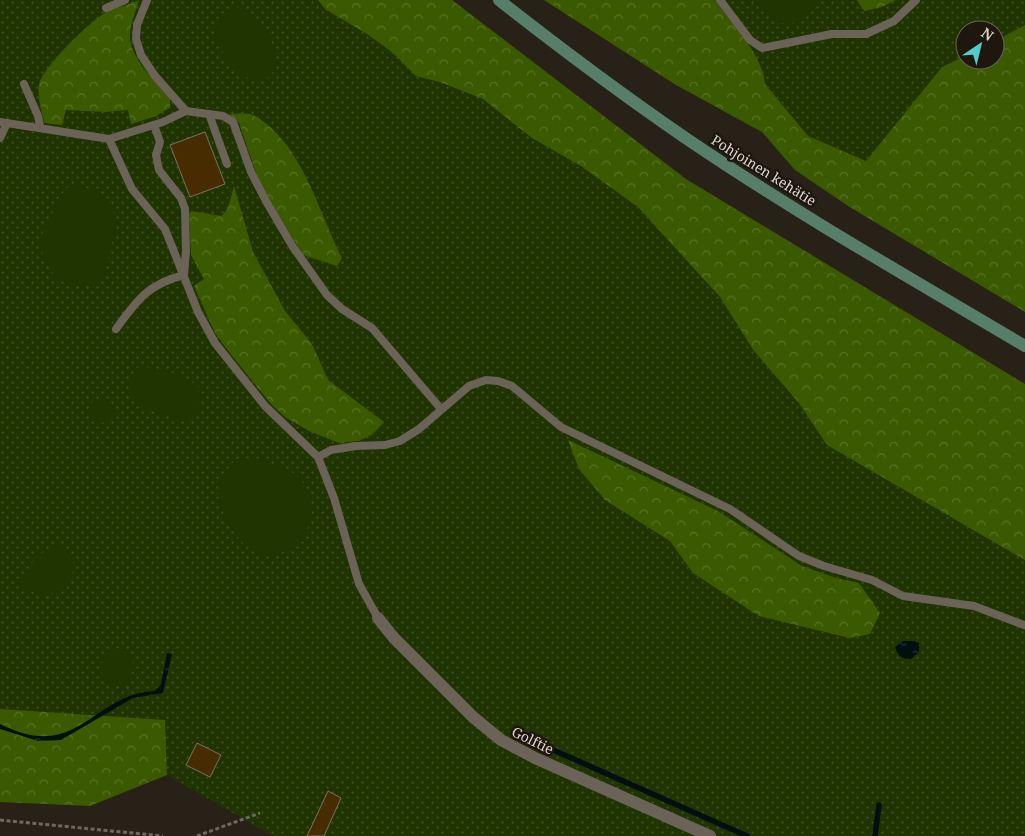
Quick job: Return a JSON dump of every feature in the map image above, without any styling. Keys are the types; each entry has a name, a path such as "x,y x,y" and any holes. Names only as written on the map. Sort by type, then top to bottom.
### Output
{"main road":[{"name":"Pohjoinen kehätie","path":"498,0 568,54 688,139 770,192 1025,346"}],"street":[{"name":"Golftie","path":"378,618 394,638 473,717 501,740 535,758 710,836"}],"lane":[{"path":"106,8 125,0"},
{"path":"146,0 137,25 136,39 141,55 155,76 186,110"},
{"path":"720,0 750,40 762,48 832,34 866,34 894,21 916,0"},
{"path":"24,84 38,116 40,127"},
{"path":"0,138 4,123 109,139 154,125 186,110 223,116 233,122 251,172 267,203 293,247 327,295 342,309 372,328 441,409"},
{"path":"209,114 227,164"},
{"path":"154,125 160,142 156,155 159,170 181,198 184,209 186,251 184,276"},
{"path":"109,139 132,189 165,229 198,312 215,343 265,406 318,457 334,498 359,584 378,618"},
{"path":"116,329 138,298 145,292 168,280 184,276"},
{"path":"318,457 331,450 356,446 385,445 400,441 419,429 469,386 486,380 498,381 512,386 561,427 730,509 799,556 824,566 872,580 904,596 974,606 1024,625"}],"path":[{"path":"197,836 260,812"},
{"path":"0,820 163,836"}],"green space":[{"path":"0,0 393,0 1025,507 1025,836 273,836 167,775 165,720 0,729"},
{"path":"139,0 131,29 130,39 132,47 140,63 170,98 170,108 156,116 131,124 128,110 105,112 66,110 62,125 44,123 39,99 39,85 49,67 81,32 102,14"},
{"path":"318,0 452,0 686,179 1025,384 1025,560 827,445 799,403 754,351 720,297 638,207 581,166 532,138 483,99 440,82 416,76 392,52 367,34 325,9"},
{"path":"544,0 715,0 752,50 763,72 765,84 808,136 866,161 942,67 955,61 955,70 1005,70 1005,36 1025,25 1025,312 848,206 795,170 762,132 676,85"},
{"path":"659,0 1025,0 1025,25 1005,36 1005,20 955,20 955,61 942,67 866,161 808,136 765,84"},
{"path":"756,0 815,0 811,11 804,18 796,23 787,24 777,22 768,17 761,10"},
{"path":"857,0 896,0 882,7 864,11"},
{"path":"235,7 244,9 253,15 268,34 273,46 275,67 270,76 260,81 247,78 235,69 224,56 217,42 216,28 221,15"},
{"path":"229,114 255,116 271,128 285,143 308,180 342,258 337,266 303,255 267,196 256,173 239,123"},
{"path":"70,185 82,186 98,193 111,205 117,225 104,274 93,284 72,286 55,278 39,246 43,232 61,195"},
{"path":"234,186 253,252 285,311 312,344 328,380 384,422 373,434 359,441 339,443 309,431 285,417 271,404 214,331 194,286 204,279 191,255 189,214 191,211 222,216 228,208"},
{"path":"144,367 176,374 196,385 202,391 200,405 196,412 184,421 150,410 133,401 129,393 130,382 136,368"},
{"path":"101,399 111,406 116,414 108,421 99,423 92,421 89,411 92,402"},
{"path":"568,440 718,511 802,566 836,578 859,583 880,613 870,634 850,638 759,616 693,573 670,541 605,500 579,469"},
{"path":"252,458 283,467 293,473 298,477 310,495 311,515 305,532 293,546 277,554 258,553 240,540 224,514 219,498 218,491 221,479 235,460"},
{"path":"57,545 73,557 73,572 66,589 43,594 32,592 21,586 26,572 34,560 44,551"},
{"path":"114,647 122,650 133,662 132,672 126,685 113,685 102,679 102,663 106,650"},
{"path":"0,709 165,720 167,775 90,806 0,802"}],"water":[{"path":"903,641 919,643 919,652 911,659 902,658 896,650 895,647"},
{"path":"167,653 172,654 163,693 133,698 61,740 38,741 0,729 0,724 27,734 49,736 67,732 115,703 133,695 155,691 161,684"}],"building":[{"path":"205,132 225,184 190,197 170,145"},
{"path":"197,743 221,755 210,777 186,765"},
{"path":"328,791 341,798 324,836 307,836"}],"waterway":[{"path":"524,737 747,836"},
{"path":"875,836 879,805"}]}
